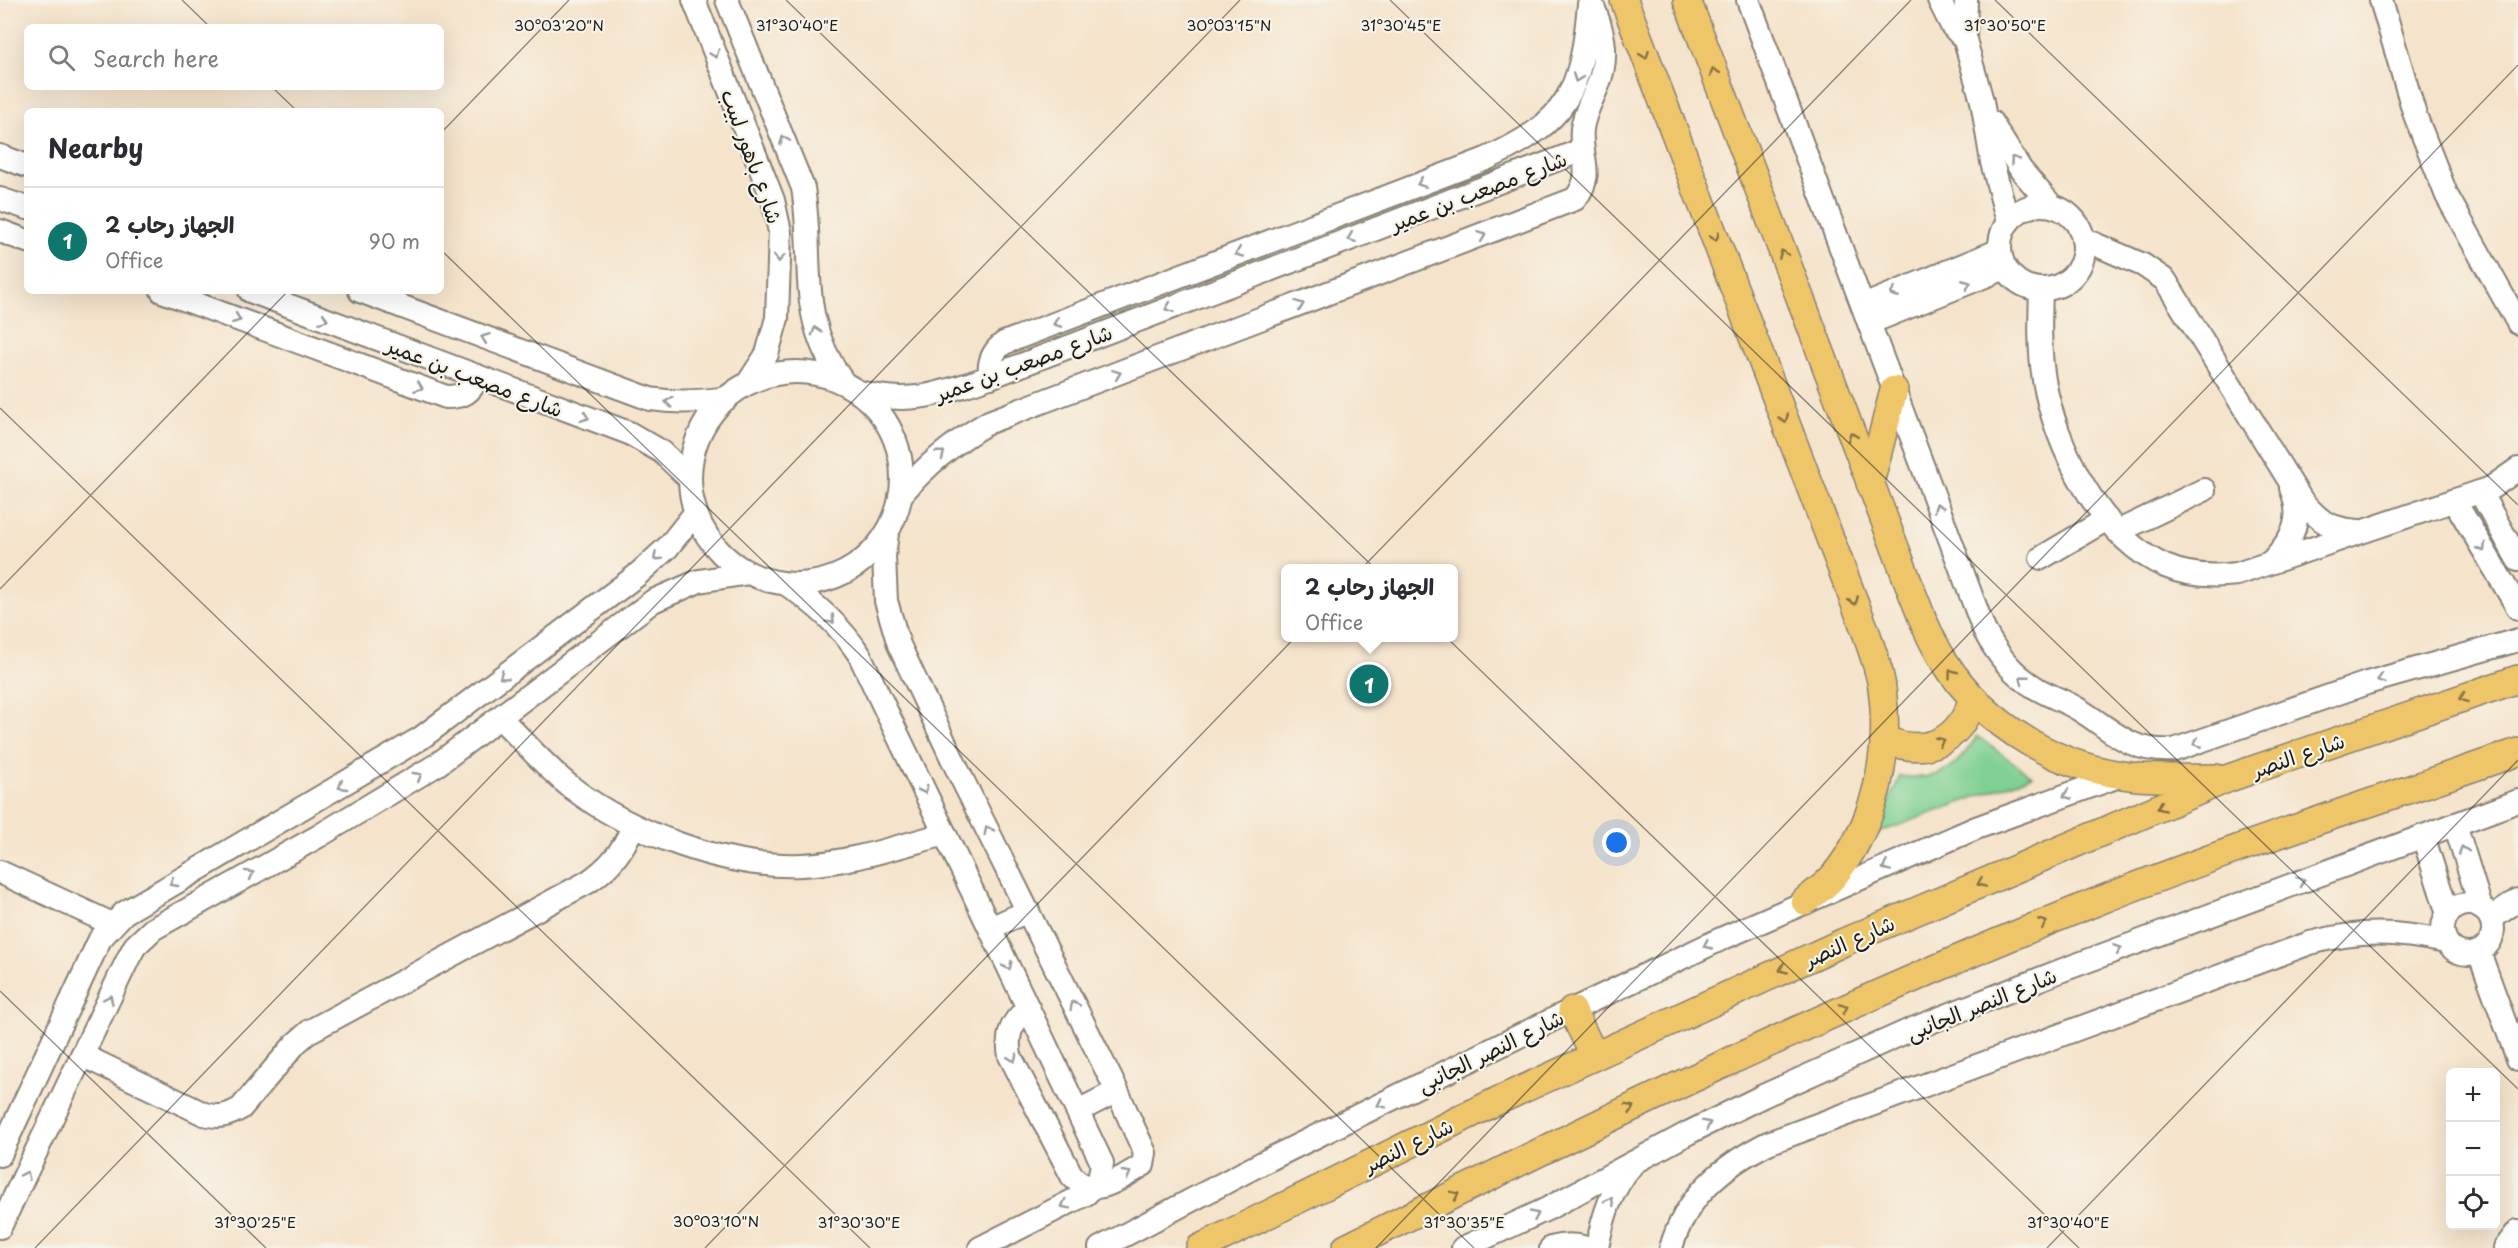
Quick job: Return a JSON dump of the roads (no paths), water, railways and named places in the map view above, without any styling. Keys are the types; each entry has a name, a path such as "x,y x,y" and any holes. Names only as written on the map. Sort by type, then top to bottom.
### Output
{"main road":[{"path":"1624,0 1867,635 1882,686 1886,740 1878,789 1860,836 1832,878 1805,901"},
{"path":"1687,0 1870,483 1932,641 1950,671 1972,698 2008,729 2048,753 2092,769 2122,775 2229,778"},
{"path":"1870,483 1894,390"},
{"name":"شارع النصر","path":"1200,1248 1369,1163 1594,1055 1844,942 2229,778 2518,679"},
{"path":"1886,740 1900,746 1917,748 1932,745 1947,738 1968,714 1972,698"},
{"path":"1346,1248 1747,1052 1979,950 2214,856 2518,752"},
{"path":"1572,1010 1594,1055"}],"street":[{"name":"شارع باهور لبيب","path":"694,0 773,200 780,232 777,318 767,354 748,383"},
{"name":"شارع باهور لبيب","path":"727,0 803,188 807,212 809,303 813,324 830,365 851,387"},
{"path":"1582,150 1582,125 1598,84 1605,58 1600,22 1590,0"},
{"path":"990,377 991,357 996,349 1005,343 1486,159 1521,143 1539,130 1570,94 1585,50 1590,0"},
{"path":"1748,0 1984,630 1994,648 2020,678 2077,709 2130,745 2159,751 2188,747 2367,683 2518,640"},
{"path":"1940,0 1952,26 1965,40"},
{"path":"1966,0 1965,40 1982,102 1992,162 2008,222"},
{"path":"2381,0 2415,115 2446,196 2518,323"},
{"path":"1982,102 2008,152 2036,189 2051,205 2073,217 2080,227 2084,251 2081,263 2065,282 2042,289 2021,283 2003,259 2002,232 2016,213 2027,207 2051,205"},
{"name":"شارع مصعب بن عمير","path":"851,387 886,398 914,399 932,396 990,377 1582,150 1587,176 1583,189 1575,199 1563,206 989,422 968,434 931,462 900,496"},
{"path":"0,156 24,165"},
{"path":"0,198 24,207"},
{"path":"0,231 24,240"},
{"path":"2083,239 2143,265 2166,280 2286,476 2318,519 2339,530 2364,532"},
{"path":"1866,314 2003,259"},
{"path":"2042,289 2040,353 2051,410 2072,463 2113,525 2132,545 2148,557 2182,572 2201,576 2228,575 2271,562 2480,492 2505,480 2518,469"},
{"path":"170,294 446,397 459,397 470,391 477,376"},
{"name":"شارع مصعب بن عمير","path":"258,294 646,441 662,452 690,478"},
{"name":"شارع مصعب بن عمير","path":"368,294 650,399 675,403 727,398"},
{"path":"980,1248 1094,1189 1111,1184 1143,1165 1145,1153 1117,1091 941,736 891,624 883,579 887,533 900,496 902,477 895,438 880,413 851,387 824,375 805,372 766,376 748,383 727,398 703,426 696,443 690,478 695,513 711,542 735,565 749,573 786,584 819,608 848,637 859,654 1102,1163 1102,1172 1094,1189"},
{"path":"2271,562 2287,545 2296,523 2296,501 2286,476"},
{"path":"2041,558 2113,525 2204,489"},
{"path":"2480,492 2518,560"},
{"path":"2454,501 2516,598"},
{"path":"0,1155 100,939 112,924 124,913 155,893 422,738 644,569 668,547 695,513"},
{"path":"786,584 815,582 843,572 860,562 887,533"},
{"path":"0,1227 129,957 143,937 158,926 294,850 438,764 653,601 699,581 749,573"},
{"path":"500,717 571,787 633,826 670,841 742,861 804,866 945,834"},
{"path":"907,753 941,736"},
{"name":"شارع النصر الجانبى","path":"1100,1248 1268,1160 1572,1010 1805,901 1976,828 2122,775"},
{"name":"شارع النصر الجانبى","path":"1462,1248 1547,1209 1763,1096 1910,1030 2028,983 2518,801"},
{"path":"279,822 294,850"},
{"path":"1671,1248 1675,1234 1691,1204 1712,1179 1738,1158 1768,1143 2310,943 2363,933 2391,933 2446,942 2457,952 2464,954 2479,952 2491,938 2486,913 2455,824"},
{"path":"82,1055 204,1114 216,1117 229,1116 241,1108 304,1035 588,882 603,872 616,858 627,843 633,826"},
{"path":"2423,836 2448,915"},
{"path":"0,872 112,924"},
{"path":"2446,942 2443,923 2454,908 2463,905 2486,913 2518,900"},
{"path":"990,928 1028,911"},
{"path":"2479,952 2518,1059"},
{"path":"1028,1008 1017,1017 1010,1029 1008,1042 1010,1056 1072,1176 1078,1182 1094,1189"},
{"path":"1078,1111 1117,1091"},
{"path":"1598,1248 1604,1215 1621,1178 1637,1160"},
{"path":"2505,1248 2518,1231"},
{"path":"1551,1248 1563,1244 1575,1244 1587,1248"}],"place":[{"name":"الجهاز رحاب 2","path":"1369,684"}]}
